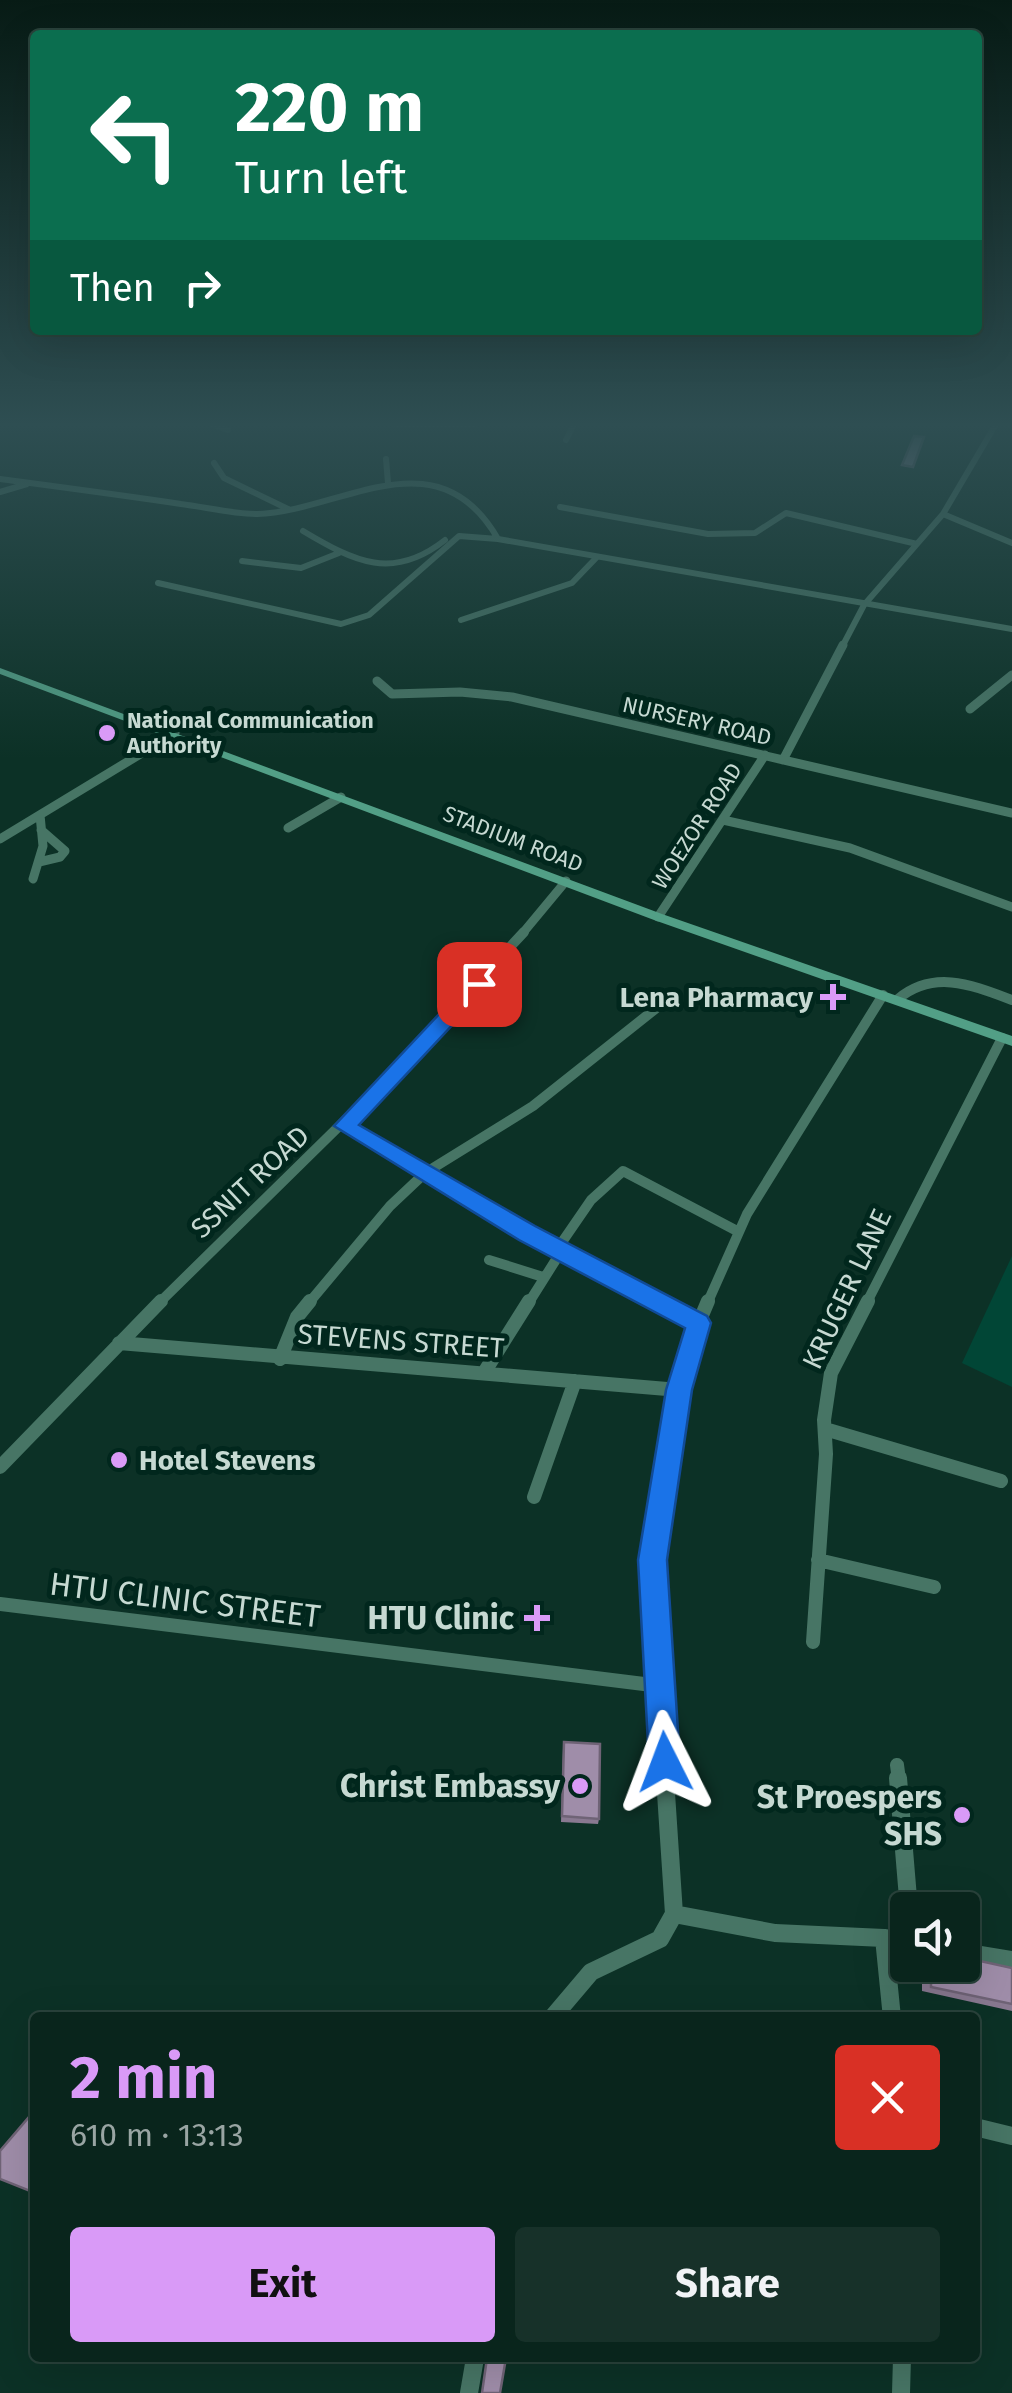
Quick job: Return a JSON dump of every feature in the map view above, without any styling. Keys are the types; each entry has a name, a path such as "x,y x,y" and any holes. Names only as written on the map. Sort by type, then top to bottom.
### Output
{"main road":[{"name":"STADIUM ROAD","path":"0,671 175,733 658,917 1007,1040"}],"street":[{"path":"312,536 339,552 404,563 459,536 498,539 1012,629"},
{"path":"158,583 341,624 369,615 459,536"},
{"path":"882,536 917,544"},
{"name":"WOEZOR ROAD","path":"783,760 864,605 924,536"},
{"path":"242,561 302,568 339,552"},
{"path":"461,620 572,583 597,557"},
{"path":"970,709 1012,675"},
{"name":"NURSERY ROAD","path":"376,681 392,694 460,692 512,697 1012,813"},
{"path":"0,840 175,733"},
{"name":"WOEZOR ROAD","path":"658,917 764,755"},
{"path":"288,828 341,797"},
{"path":"33,879 39,862 40,815"},
{"path":"723,820 850,848 1012,907"},
{"path":"39,862 60,857 65,851 41,830"},
{"name":"SSNIT ROAD","path":"0,1467 119,1343 345,1126 490,973 566,881"},
{"path":"898,999 913,983 939,979 1012,1000"},
{"path":"557,2012 591,1972 660,1939 674,1914 652,1560 679,1390 698,1323 739,1232 883,994"},
{"path":"280,1359 298,1317 337,1264 426,1173 533,1106 664,1002"},
{"name":"KRUGER LANE","path":"813,1642 831,1373 1007,1040"},
{"path":"345,1126 698,1323"},
{"path":"485,1371 591,1200 623,1171 739,1232"},
{"path":"489,1260 543,1277"},
{"name":"STEVENS STREET","path":"119,1343 679,1390"},
{"path":"534,1497 575,1380"},
{"path":"825,1429 1001,1481"},
{"path":"818,1560 934,1587"},
{"name":"HTU CLINIC STREET","path":"0,1604 660,1686"},
{"path":"897,1764 908,1892"},
{"path":"674,1914 775,1933 890,1940"},
{"path":"980,1955 1012,1960"},
{"path":"892,2012 894,1982"},
{"path":"980,2129 1012,2136"},
{"path":"469,2393 474,2362"},
{"path":"901,2393 902,2362"}],"green space":[{"path":"1012,1256 1012,1387 962,1363"}],"building":[{"name":"Christ Embassy","path":"564,1742 600,1744 599,1819 562,1816"},
{"path":"980,1961 1012,1968 1012,2004 931,1987 931,1982 980,1982"},
{"path":"30,2116 30,2191 0,2179 0,2151"},
{"path":"486,2362 505,2362 500,2393 482,2393"}],"place":[{"name":"National Communication Authority","path":"107,733"},
{"name":"Lena Pharmacy","path":"833,997"},
{"name":"Hotel Stevens","path":"119,1460"},
{"name":"HTU Clinic","path":"537,1618"},
{"name":"Christ Embassy","path":"580,1786"},
{"name":"St Proespers SHS","path":"962,1815"}],"route":[{"path":"479,984 345,1126 527,1233 698,1323 679,1390 652,1560 665,1762"}]}
